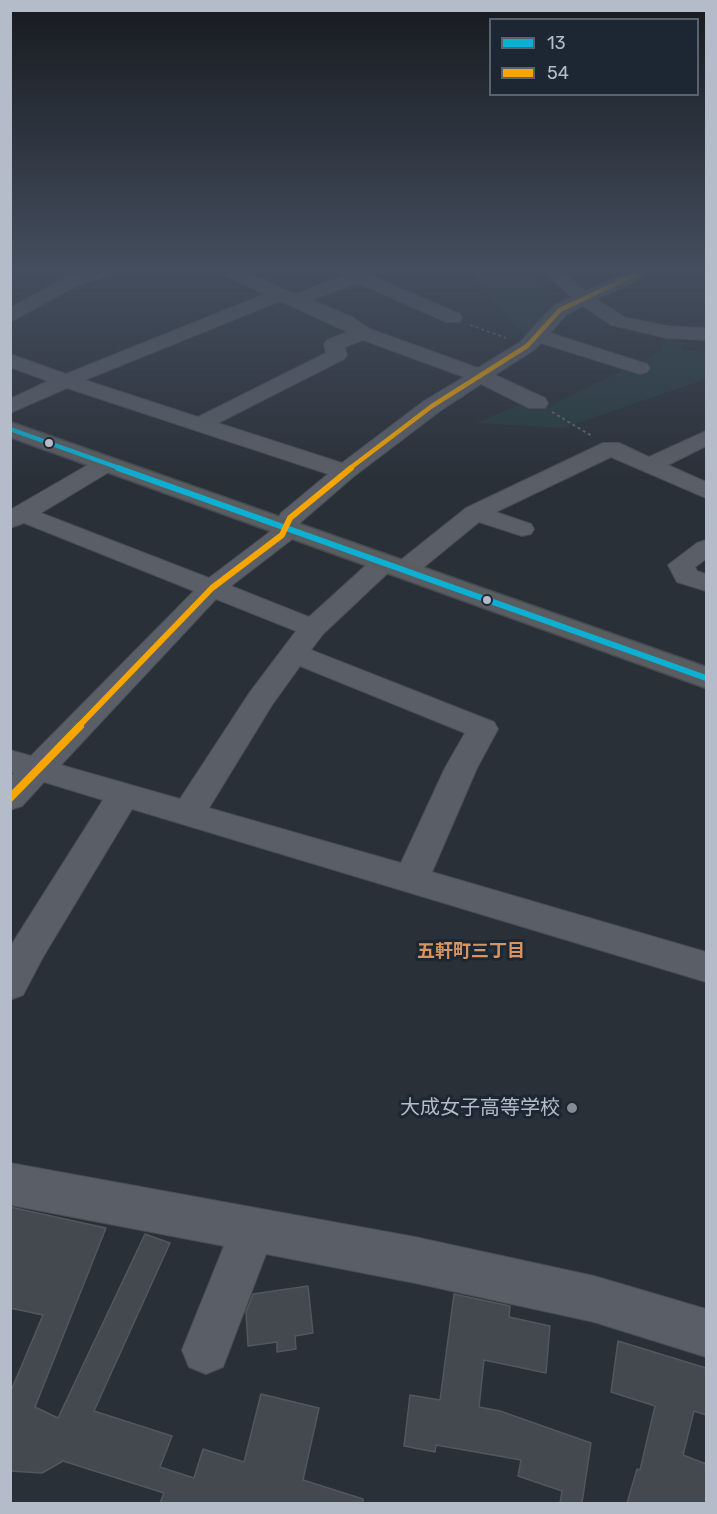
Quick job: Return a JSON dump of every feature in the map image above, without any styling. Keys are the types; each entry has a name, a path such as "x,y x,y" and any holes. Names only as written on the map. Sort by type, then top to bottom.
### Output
{"highway":[{"path":"10,429 706,678"}],"street":[{"path":"10,407 66,381 164,344"},
{"path":"202,423 337,355 334,345 337,344"},
{"path":"392,344 480,376 537,403"},
{"path":"10,798 25,766 212,588 282,536 290,518 345,472 432,406 528,344"},
{"path":"543,344 640,368"},
{"path":"621,378 640,368 663,344"},
{"path":"10,360 66,381 202,423 345,472"},
{"path":"650,465 706,438"},
{"path":"188,814 293,653 313,628 394,566 475,513 611,448 706,491"},
{"path":"16,518 106,464"},
{"path":"475,513 522,529"},
{"path":"16,518 212,588 313,628"},
{"path":"706,548 681,565 686,576 706,583"},
{"path":"293,653 483,729 461,768 411,879"},
{"path":"25,766 706,967"},
{"path":"10,984 30,946 123,796"},
{"path":"10,1184 415,1260 594,1299 706,1333"},
{"path":"207,1350 253,1230"}],"path":[{"path":"537,403 611,448"}],"green space":[{"path":"664,344 682,344 682,349 706,352 706,379 563,428 476,423 521,404 548,407 660,352"}],"building":[{"path":"10,1207 106,1228 35,1407 58,1418 145,1234 170,1243 94,1411 172,1436 160,1467 194,1478 203,1449 244,1462 261,1394 319,1408 303,1480 363,1499 363,1503 160,1503 164,1493 63,1461 42,1473 10,1471 10,1393 43,1315 10,1308"},
{"path":"308,1286 313,1333 295,1336 296,1349 277,1352 277,1342 248,1346 246,1312 253,1294"},
{"path":"454,1294 510,1306 509,1317 550,1326 546,1373 484,1360 479,1407 500,1411 591,1443 582,1503 560,1503 562,1491 518,1476 521,1460 436,1445 435,1452 404,1446 410,1395 440,1400"},
{"path":"618,1341 706,1368 706,1415 694,1411 683,1455 706,1464 706,1503 627,1503 637,1469 640,1470 655,1406 611,1392"}],"transit line":[{"name":"54","path":"10,798 212,588 282,535 290,518 345,472 432,406 529,344"},
{"name":"13","path":"10,429 706,678"}],"place":[{"name":"大成女子高等学校","path":"572,1108"}],"district":[{"name":"五軒町三丁目","path":"471,952"}]}
